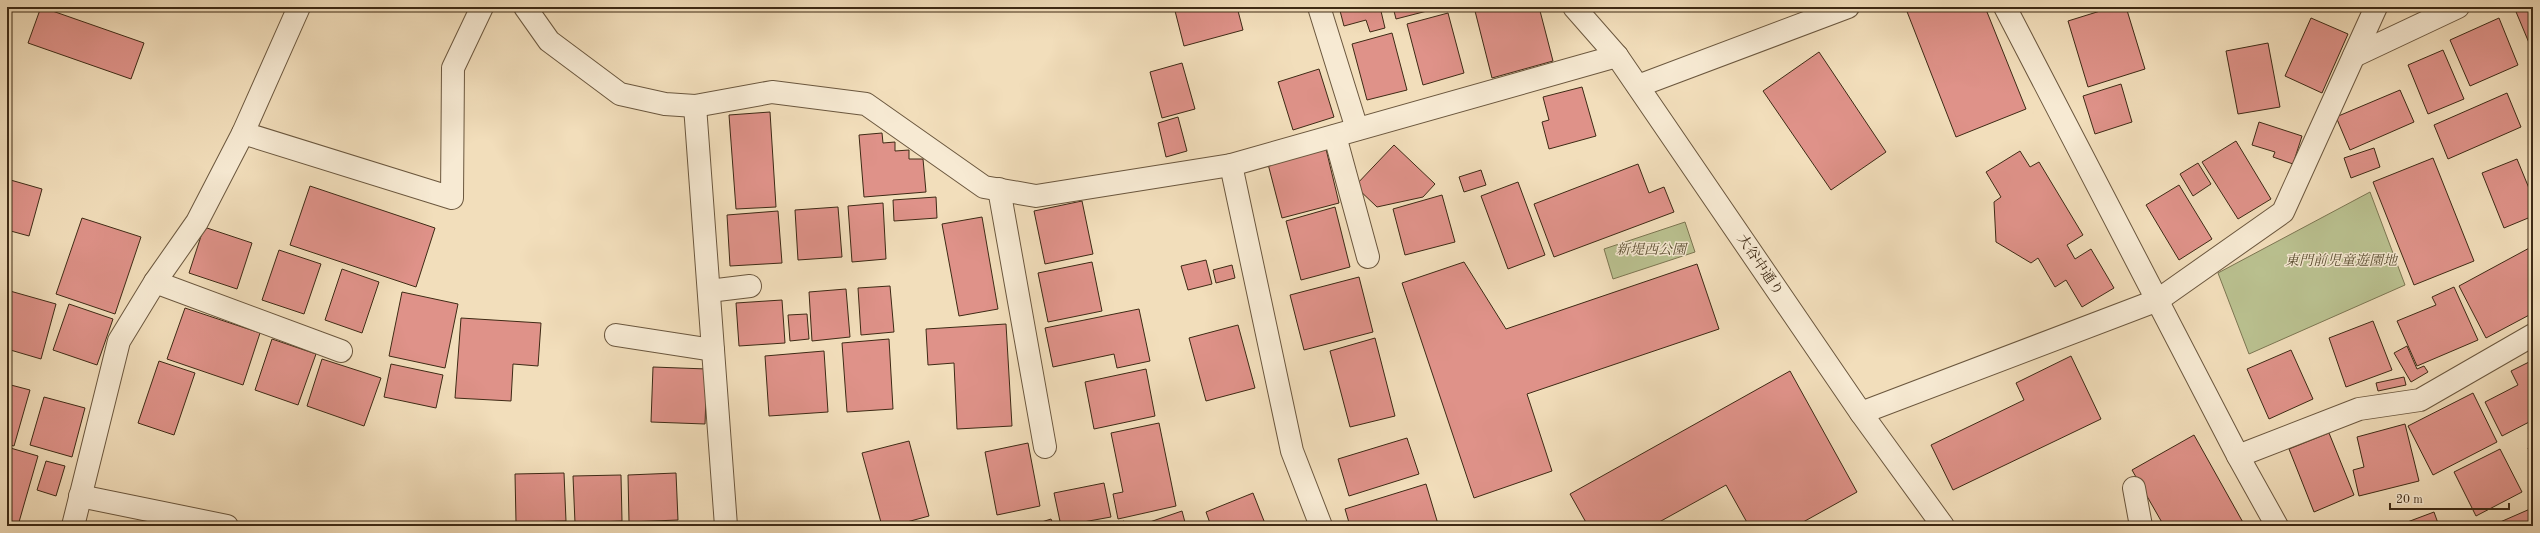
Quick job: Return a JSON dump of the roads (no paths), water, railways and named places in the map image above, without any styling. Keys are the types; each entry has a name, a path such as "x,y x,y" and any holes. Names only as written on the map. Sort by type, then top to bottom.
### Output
{"street":[{"path":"73,526 119,341 155,282 197,222 243,133 298,7"},
{"path":"243,133 452,198 453,68 482,7"},
{"path":"525,7 549,41 620,94 665,104 696,106 772,92 866,104 984,186 1036,196 1231,165 1617,56"},
{"path":"1319,7 1357,129"},
{"name":"大谷中通り","path":"1574,7 1617,56 1861,413 1943,526"},
{"path":"1638,86 1848,7"},
{"path":"2005,7 2238,456 2277,526"},
{"path":"1861,413 2158,300 2283,212 2376,7"},
{"path":"2354,56 2458,7"},
{"path":"696,106 726,526"},
{"path":"1335,136 1368,257"},
{"path":"1231,165 1292,451 1321,526"},
{"path":"999,189 1045,447"},
{"path":"155,282 341,351"},
{"path":"709,291 750,286"},
{"path":"616,335 713,350"},
{"path":"2238,456 2359,409 2420,400 2533,335"},
{"path":"2134,488 2141,526"},
{"path":"80,496 227,526"}],"park label":[{"name":"新堤西公園","path":"1651,250"},
{"name":"東門前児童遊園地","path":"2341,261"}]}
